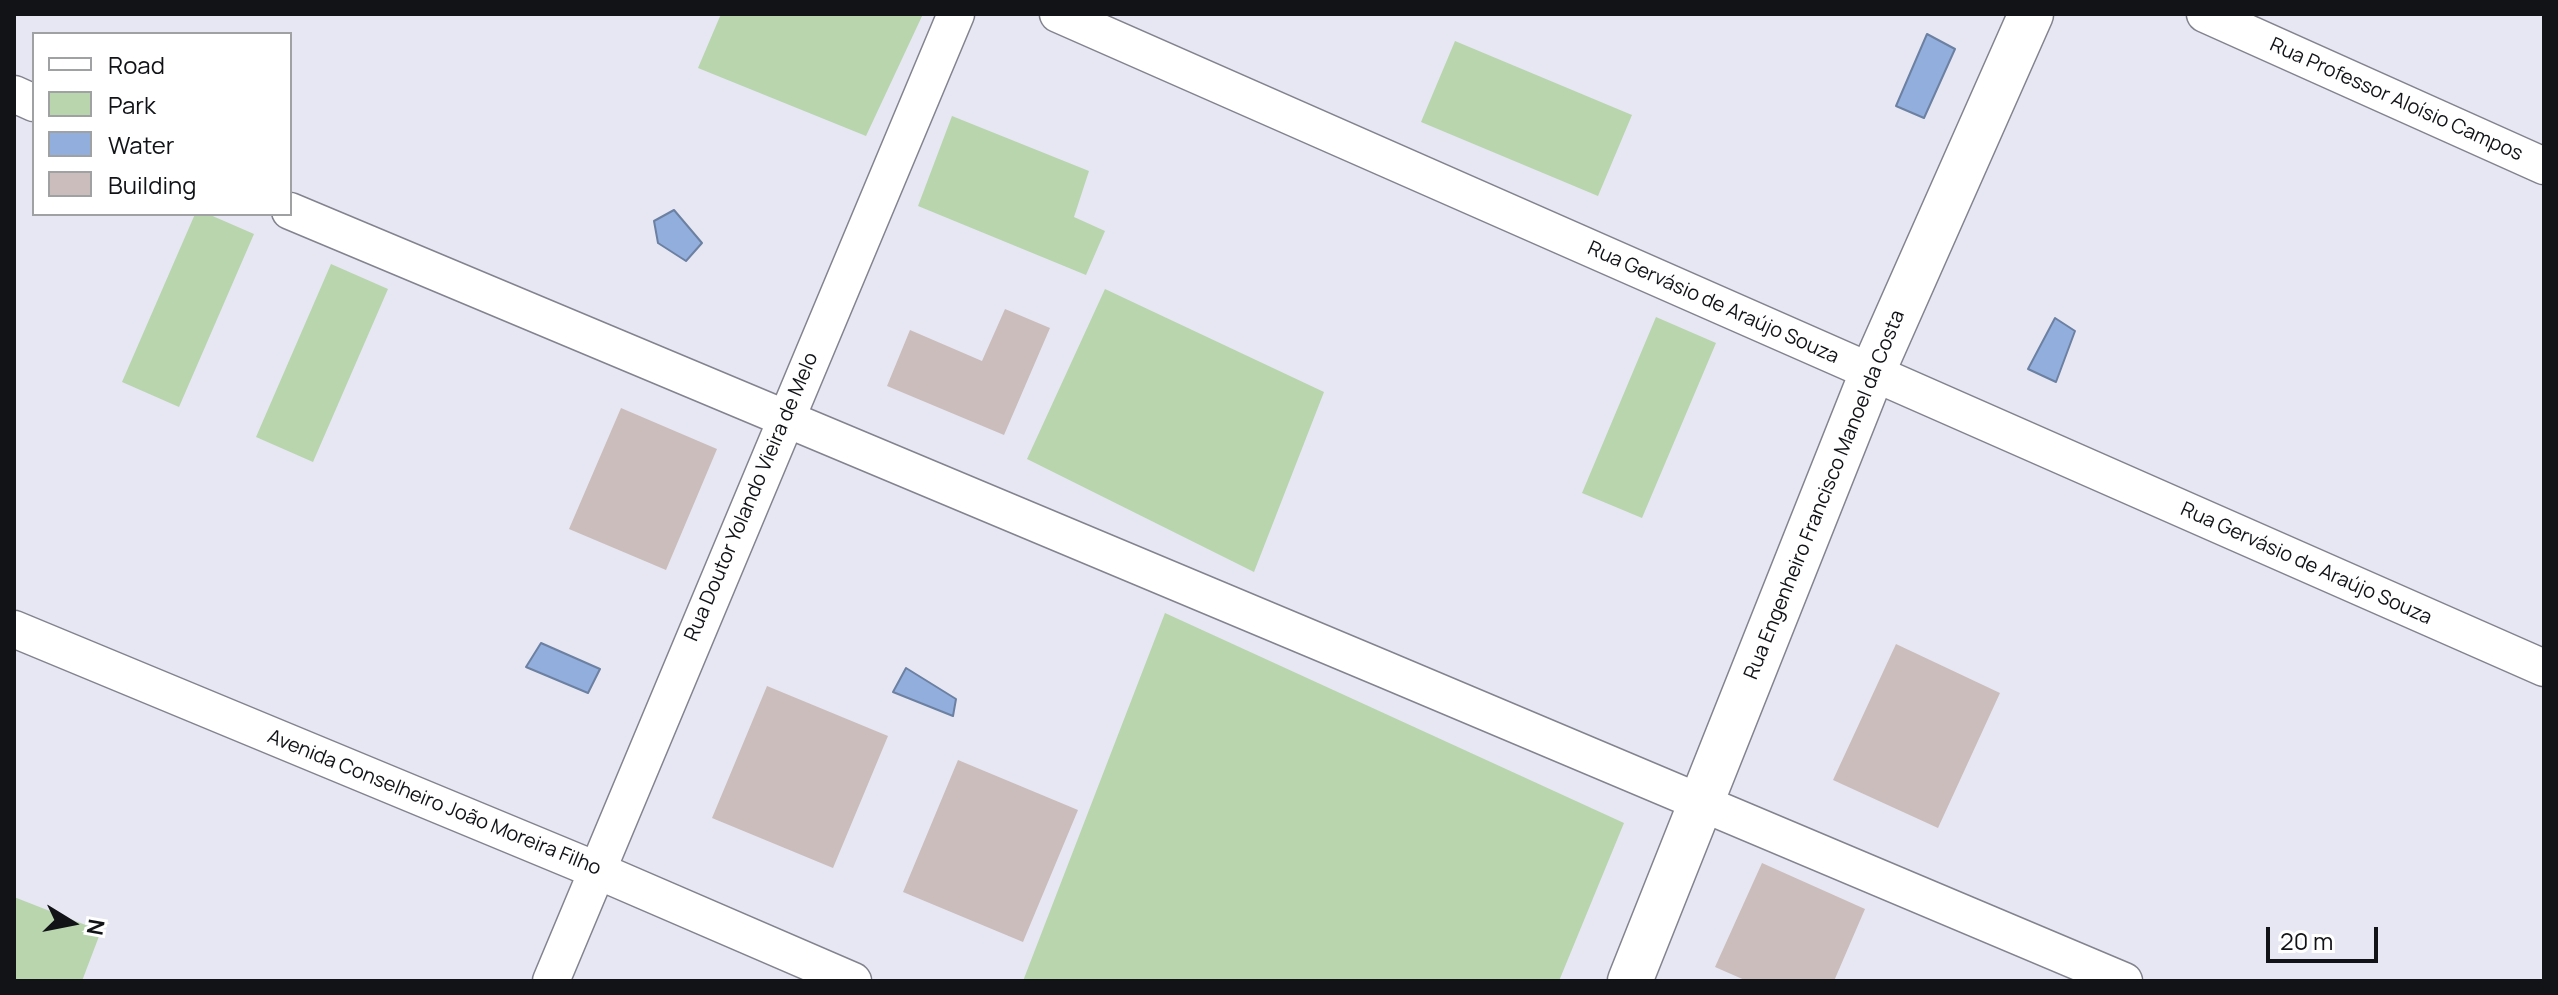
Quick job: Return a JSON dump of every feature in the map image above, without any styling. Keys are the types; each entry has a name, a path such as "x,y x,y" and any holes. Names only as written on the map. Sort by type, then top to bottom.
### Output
{"street":[{"name":"Rua Doutor Yolando Vieira de Melo","path":"551,981 956,14"},
{"name":"Rua Gervásio de Araújo Souza","path":"1058,14 2544,668"},
{"name":"Rua Engenheiro Francisco Manoel da Costa","path":"1630,981 1872,373 2031,14"},
{"name":"Rua Professor Aloísio Campos","path":"2205,14 2544,166"},
{"path":"292,212 2124,981"},
{"name":"Avenida Conselheiro João Moreira Filho","path":"14,629 596,870 853,981"}],"green space":[{"path":"721,14 923,14 866,136 698,68"},
{"path":"1455,41 1632,115 1598,196 1421,122"},
{"path":"952,116 1089,171 1074,217 1105,231 1086,275 918,206"},
{"path":"194,216 213,216 254,234 179,407 122,382"},
{"path":"331,264 388,289 313,462 256,437"},
{"path":"1105,289 1324,392 1254,572 1027,459"},
{"path":"1656,317 1716,343 1642,518 1582,493"},
{"path":"1165,613 1624,823 1559,981 1023,981"},
{"path":"14,897 101,931 82,981 14,981"}],"water":[{"path":"1927,34 1955,49 1924,118 1896,106"},
{"path":"674,210 702,243 686,261 658,243 654,221"},
{"path":"2055,318 2075,331 2056,382 2028,369"},
{"path":"541,643 600,669 588,693 526,667"},
{"path":"906,668 956,699 953,716 893,692"}],"building":[{"path":"1005,309 1050,328 1004,435 887,386 910,330 982,361"},
{"path":"621,408 717,449 666,570 569,529"},
{"path":"1896,644 2000,693 1938,828 1833,780"},
{"path":"767,686 888,736 833,868 712,818"},
{"path":"958,760 1078,810 1023,942 903,892"},
{"path":"1762,863 1865,909 1834,981 1747,981 1715,967"}]}
